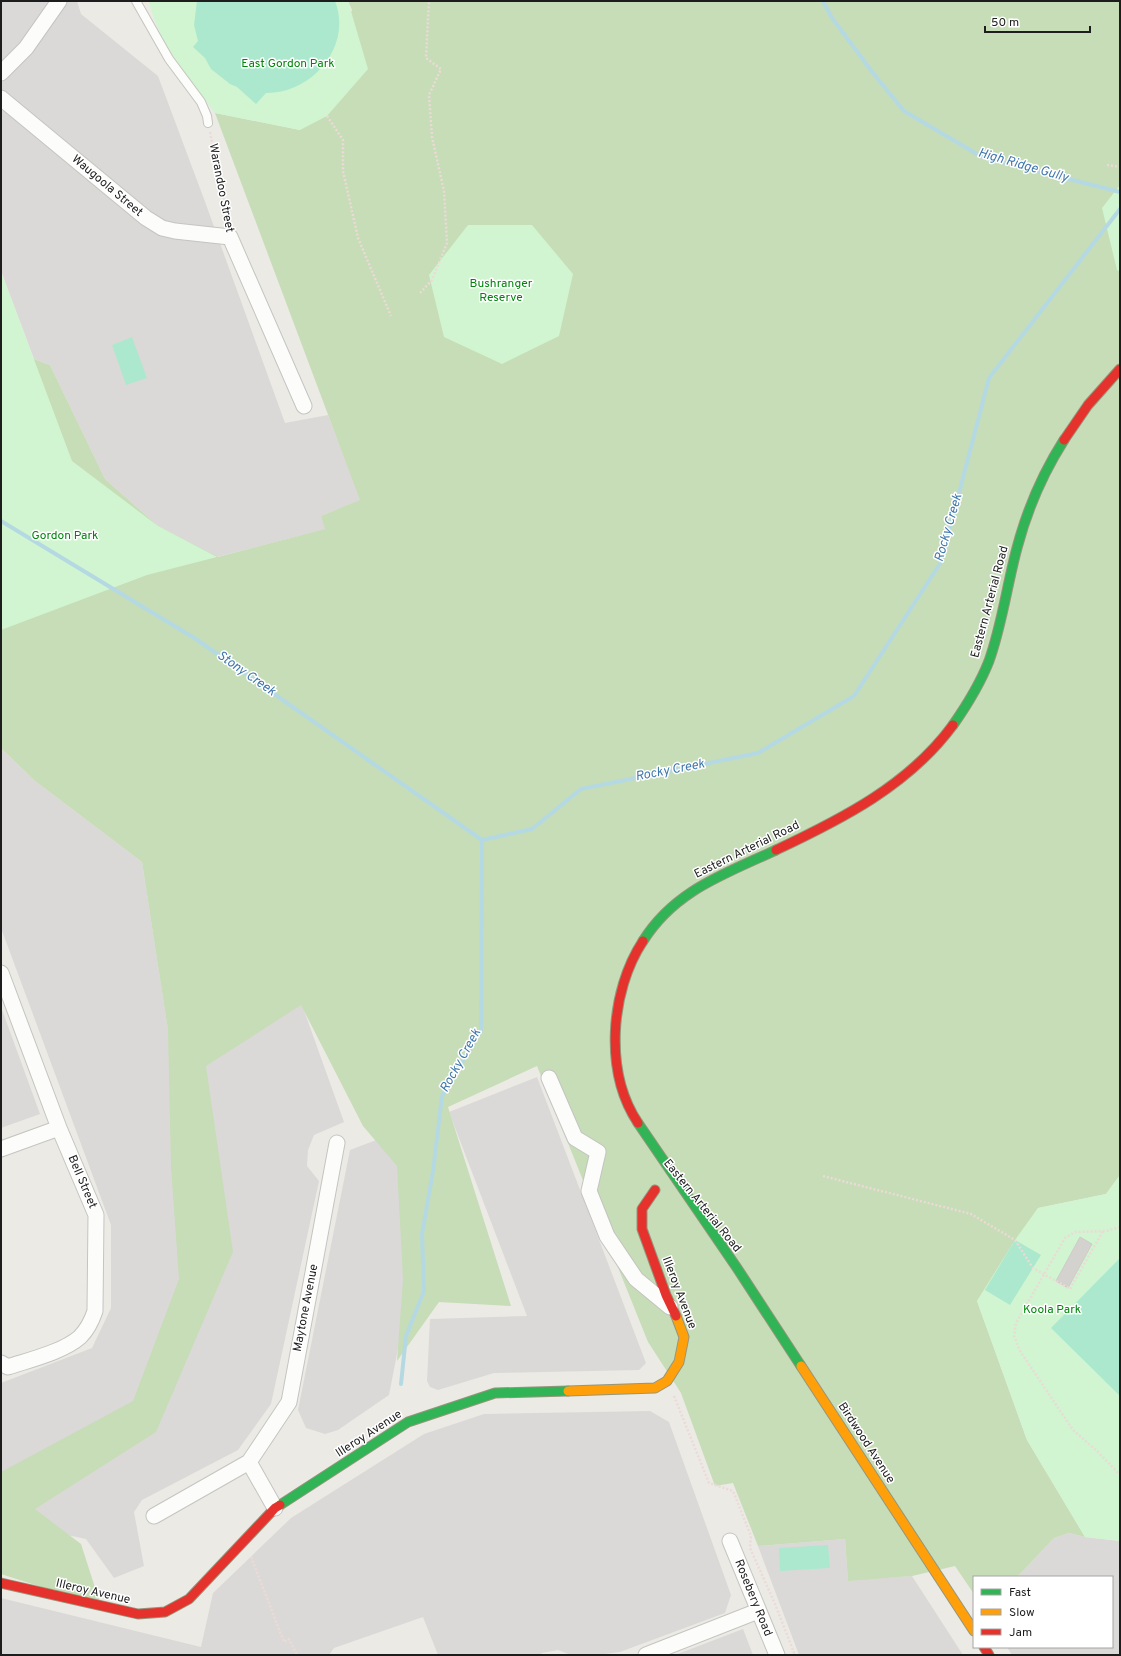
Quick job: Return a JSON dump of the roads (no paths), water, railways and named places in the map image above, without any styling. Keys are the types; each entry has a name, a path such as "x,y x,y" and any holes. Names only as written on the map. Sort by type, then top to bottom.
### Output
{"main road":[{"name":"Eastern Arterial Road","path":"738,1268 633,1115 622,1086 615,1046 616,1011 625,979 637,949 654,923 677,901 704,883 828,825 861,807 885,791 938,744 965,708 976,689 988,660 996,637 1021,534 1042,477 1069,431 1094,398 1120,369"},
{"name":"Eastern Arterial Road","path":"753,850 828,825"},
{"name":"Illeroy Avenue","path":"1,1583 138,1614 159,1615 175,1609 189,1599 275,1508 408,1422 495,1393 655,1388 667,1381 678,1362 684,1337 674,1310 666,1295 642,1229 642,1209 655,1190"},
{"name":"Eastern Arterial Road","path":"678,1197 738,1268"},
{"name":"Birdwood Avenue","path":"738,1268 973,1630"}],"street":[{"path":"1,73 26,48 56,2"},
{"name":"Waugoola Street","path":"1,98 146,218 162,228 192,234 230,237"},
{"name":"Warandoo Street","path":"230,237 304,406"},
{"name":"Bell Street","path":"1,973 60,1128 96,1215 95,1311 90,1323 80,1337 68,1345 8,1367 1,1364"},
{"path":"549,1078 575,1138 598,1152 589,1191 607,1236 636,1279 674,1310"},
{"path":"1,1149 60,1128"},
{"name":"Maytone Avenue","path":"154,1516 249,1462 289,1402 337,1143"},
{"path":"249,1462 275,1508"},
{"name":"Rosebery Road","path":"730,1541 777,1655"},
{"path":"646,1655 758,1611"}],"lane":[{"path":"136,1 169,59 201,102 207,116 208,123"}],"waterway":[{"name":"High Ridge Gully","path":"823,1 832,18 873,73 904,111 982,157 1120,192"},
{"name":"Rocky Creek","path":"401,1384 406,1336 424,1291 422,1234 433,1171 442,1096 481,1030 482,840 532,829 581,789 758,753 854,696 941,562 989,378 1120,209"},
{"name":"Stony Creek","path":"1,521 196,639 482,840"}],"park label":[{"name":"East Gordon Park","path":"288,64"},
{"name":"Bushranger Reserve","path":"501,291"},
{"name":"Gordon Park","path":"65,536"},
{"name":"Koola Park","path":"1052,1310"}]}
